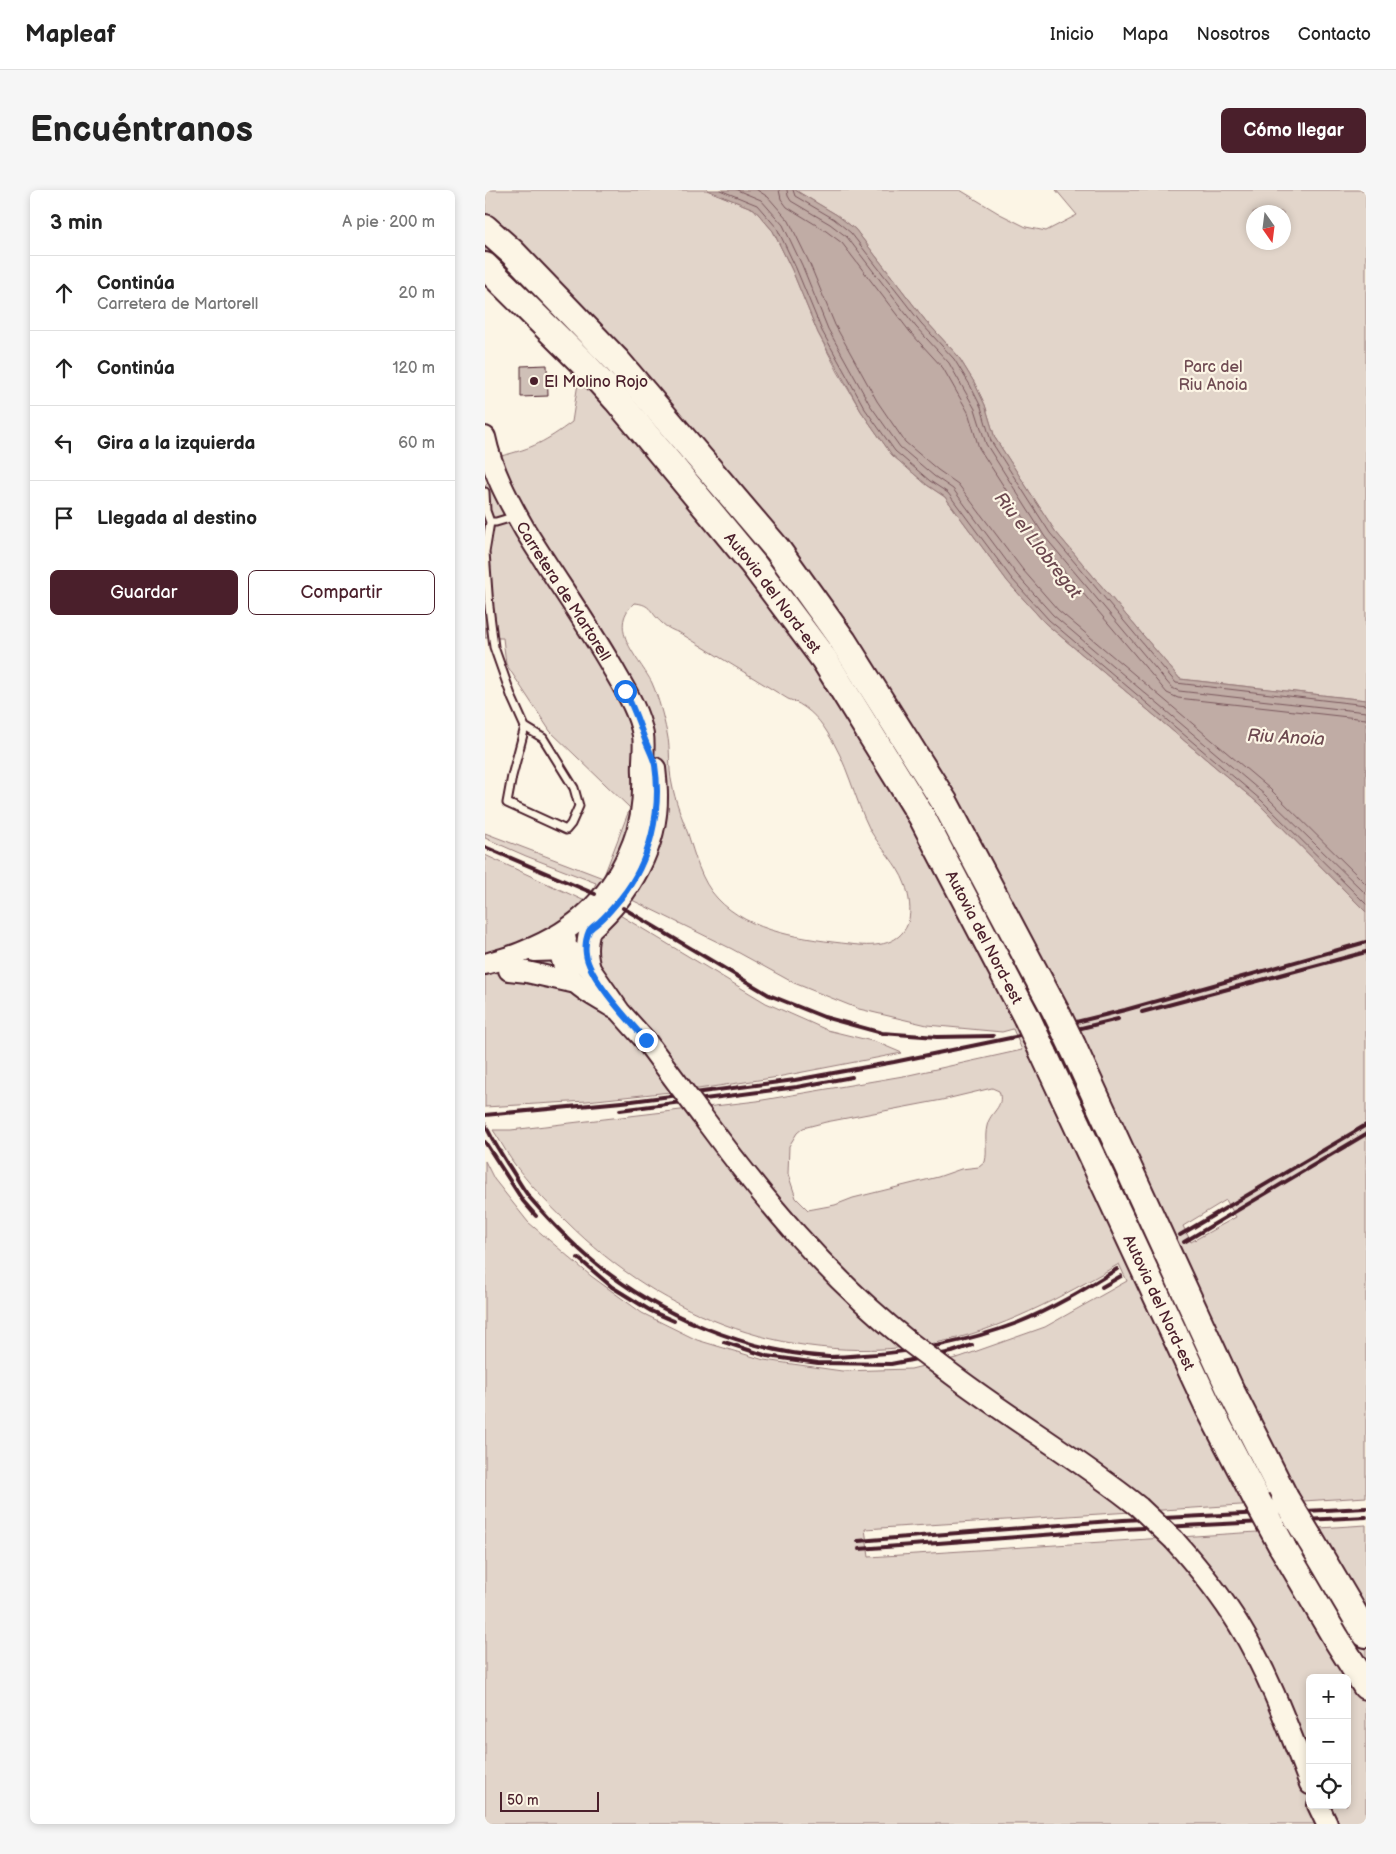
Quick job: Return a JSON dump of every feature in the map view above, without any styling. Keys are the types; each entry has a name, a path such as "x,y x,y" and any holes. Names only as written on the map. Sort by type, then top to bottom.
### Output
{"highway":[{"name":"Autovia del Nord-est","path":"485,228 512,252 637,382 777,549 843,641 945,803 1057,1014 1230,1389 1285,1498 1366,1634"},
{"name":"Autovia del Nord-est","path":"485,266 617,400 753,564 823,659 922,817 1027,1018 1209,1408 1257,1500 1336,1638 1366,1686"}],"main road":[{"name":"Carretera de Martorell","path":"486,452 493,496 517,515 603,653 635,711 643,736 643,803 636,837 625,862"},
{"path":"509,970 561,950 590,930 612,909 631,884 642,864 649,844 657,796 654,763 643,736"},
{"path":"625,862 620,885 605,906 587,924 562,944 561,957 564,965 583,976 646,1040 757,1190 791,1231 853,1294 908,1341 945,1369 1001,1410 1108,1483 1139,1507 1174,1540 1213,1587 1251,1646 1269,1681 1306,1774"},
{"path":"485,964 523,952 562,934 589,913 611,887 625,862"},
{"path":"583,976 587,957 586,944 590,930"},
{"path":"523,952 561,950"},
{"path":"485,972 509,970 583,976"},
{"path":"1321,1809 1327,1824"}],"lane":[{"path":"493,496 486,511 490,522 485,552 494,647 512,698 525,727 543,738 574,788 579,806 571,824 566,830 507,803 525,727"},
{"path":"490,522 496,522 517,515"}],"green space":[{"path":"485,190 707,190 754,209 773,231 792,270 818,333 838,372 861,411 892,455 927,485 945,497 1008,582 1045,623 1258,803 1366,912 1366,1497 865,1529 869,1557 1366,1525 1366,1824 485,1824 485,1161 494,1179 528,1222 591,1276 642,1313 697,1340 764,1360 842,1371 911,1369 960,1357 1045,1327 1127,1281 1119,1264 1075,1289 1030,1311 983,1330 935,1343 883,1349 833,1348 783,1341 735,1328 690,1310 646,1285 605,1256 566,1221 531,1185 510,1158 493,1130 511,1130 757,1101 909,1075 1022,1050 1013,1029 1002,1032 927,1025 859,1009 794,983 732,949 630,899 618,914 766,1003 827,1030 876,1042 902,1053 772,1078 698,1089 587,1101 485,1107 485,855 587,902 596,883 485,838 485,833 603,878 630,808 550,731 506,664 503,638 485,638 485,487 501,456 538,443 554,435 572,422 578,383 576,307 527,293 485,265","holes":["634,603 648,607 666,626 788,699 800,704 823,726 840,755 870,830 898,870 905,884 910,913 908,923 898,937 883,944 858,945 779,932 762,927 730,910 711,891 699,868 673,790 668,739 657,695 647,674 628,644 624,633 623,623 626,613","992,1088 999,1091 1000,1102 987,1126 985,1162 979,1167 961,1169 938,1177 853,1198 835,1205 808,1210 796,1198 788,1174 789,1146 797,1133 803,1128","1226,1200 1236,1217 1191,1242 1183,1226"]},
{"name":"Parc del Riu Anoia","path":"795,190 960,190 1026,227 1046,231 1077,215 1056,190 1366,190 1366,700 1180,679 1055,531 995,438 985,405 958,356 925,320 855,229 837,215"}],"water":[{"path":"707,190 795,190 837,215 855,229 925,320 958,356 985,405 995,438 1055,531 1180,679 1366,700 1366,912 1258,803 1045,623 1008,582 945,497 927,485 892,455 861,411 818,333 792,270 773,231 754,209"}],"building":[{"name":"El Molino Rojo","path":"547,365 548,396 521,397 521,366"}],"railway":[{"path":"485,847 595,894"},
{"path":"623,908 769,995 824,1017 882,1033 937,1037 993,1036"},
{"path":"485,1115 632,1101 795,1080 894,1062 1015,1037 1125,1010 1366,942"},
{"path":"1142,1012 1366,952"},
{"path":"1024,1042 1118,1019"},
{"path":"620,1110 797,1087 852,1077"},
{"path":"485,1124 498,1149 530,1198 561,1232 594,1262 619,1281 674,1314 704,1328 766,1348 797,1354 833,1357 883,1354 922,1349 960,1341 1017,1323 1068,1298 1117,1269"},
{"path":"1180,1235 1366,1125"},
{"path":"1184,1242 1366,1134"},
{"path":"485,1142 523,1201 536,1216"},
{"path":"578,1258 612,1287 651,1311 674,1321"},
{"path":"1102,1287 1121,1276"},
{"path":"724,1342 767,1356 818,1363 891,1364 952,1352 972,1345"},
{"path":"858,1541 1123,1520 1366,1508"},
{"path":"859,1549 1123,1529 1366,1517"}],"place":[{"name":"El Molino Rojo","path":"534,381"}],"route":[{"path":"625,691 635,711 654,763 657,796 655,815 649,844 642,864 631,884 612,909 590,930 586,952 590,969 620,1012 646,1040"}],"water label":[{"name":"Riu el Llobregat","path":"1038,545"},
{"name":"Riu Anoia","path":"1286,737"}]}
